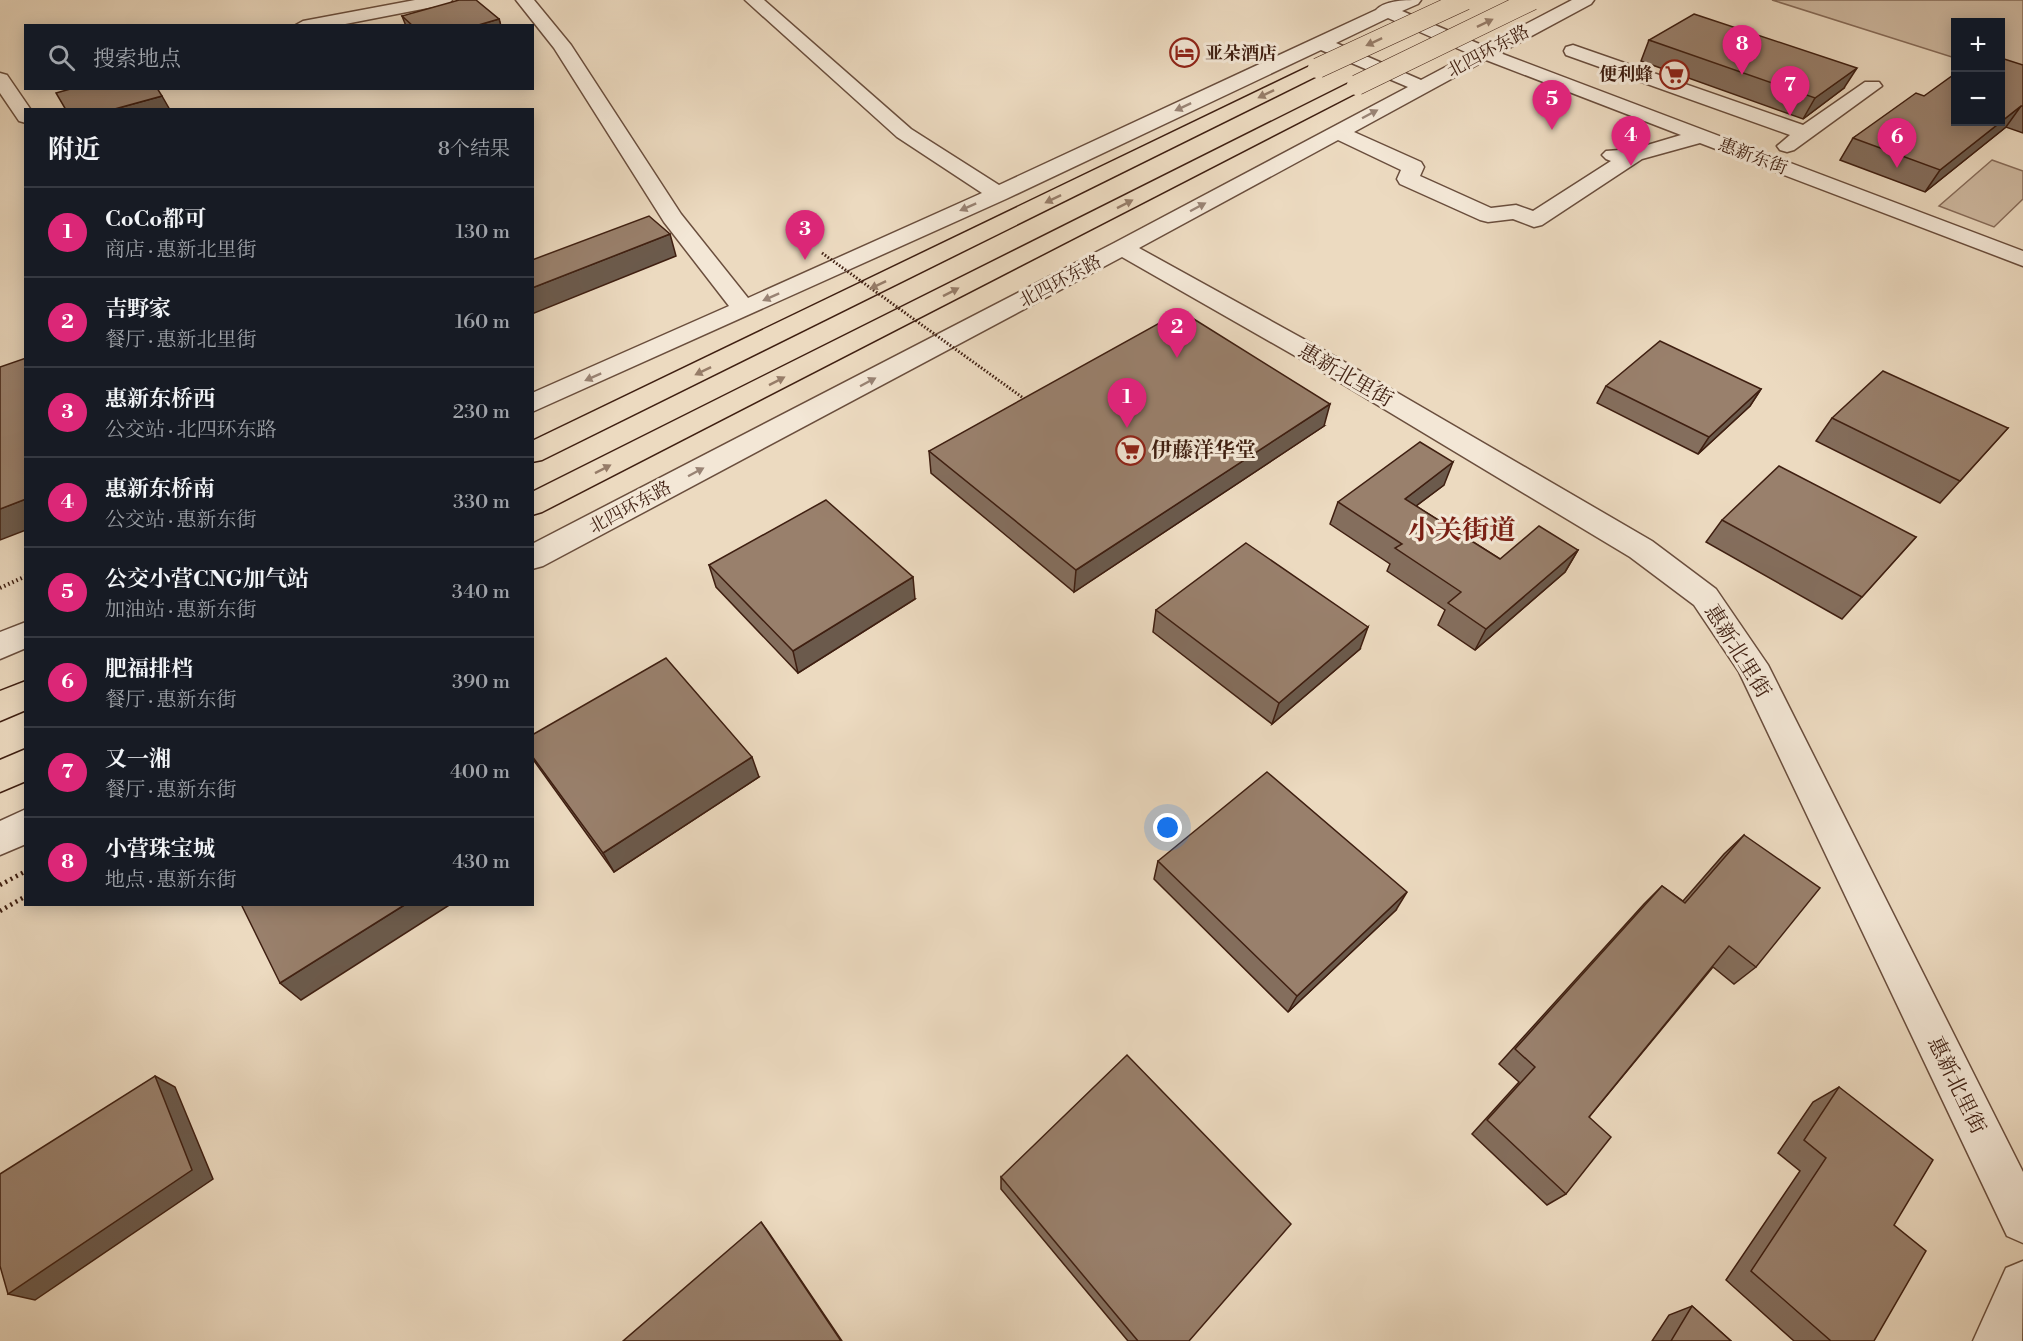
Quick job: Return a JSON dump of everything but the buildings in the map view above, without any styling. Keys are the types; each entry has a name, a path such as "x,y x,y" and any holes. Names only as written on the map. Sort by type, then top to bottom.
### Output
{"highway":[{"path":"534,452 1318,68 1465,0"},
{"name":"北四环东路","path":"534,505 1357,85 1532,0"},
{"path":"534,429 627,408"},
{"path":"534,520 561,491"},
{"path":"0,706 24,695"},
{"path":"0,777 24,765"}],"street":[{"path":"314,24 443,0"},
{"path":"525,0 562,45 672,217 744,309"},
{"path":"754,0 904,133 998,194"},
{"path":"1508,0 1553,17"},
{"name":"北四环东路","path":"534,557 1122,248 1585,0"},
{"path":"534,403 998,194 1321,43 1391,4"},
{"name":"惠新东街","path":"1391,4 1484,53 2023,259"},
{"path":"1321,43 1421,87"},
{"path":"1573,51 1805,133"},
{"path":"5,80 24,113"},
{"path":"1767,161 1872,86"},
{"path":"1337,132 1413,167 1408,179 1442,195 1488,215 1516,212 1534,220 1635,155 1702,136"},
{"name":"惠新北里街","path":"1122,248 1320,359 1641,549 1705,597 1752,665 2023,1220"},
{"path":"0,646 24,635"},
{"path":"0,839 24,826"},
{"path":"1997,1341 2023,1285"}],"path":[{"path":"822,253 1032,404"},
{"path":"0,588 24,577"},
{"path":"0,885 24,872"},
{"path":"0,911 24,897"}],"shaded area":[{"path":"1772,0 2023,0 2023,79 2005,73 2005,18 1951,18 1951,57"},
{"path":"1992,160 2023,171 2023,199 1994,227 1939,206"}],"place":[{"name":"亚朵酒店","path":"1184,53"},
{"name":"便利蜂","path":"1674,74"},
{"name":"小营珠宝城","path":"1742,75"},
{"name":"又一湘","path":"1790,116"},
{"name":"公交小营CNG加气站","path":"1552,130"},
{"name":"惠新东桥南","path":"1631,166"},
{"name":"肥福排档","path":"1897,168"},
{"name":"惠新东桥西","path":"805,260"},
{"name":"吉野家","path":"1177,358"},
{"name":"CoCo都可","path":"1127,428"},
{"name":"伊藤洋华堂","path":"1130,450"}],"district":[{"name":"小关街道","path":"1462,530"}]}
